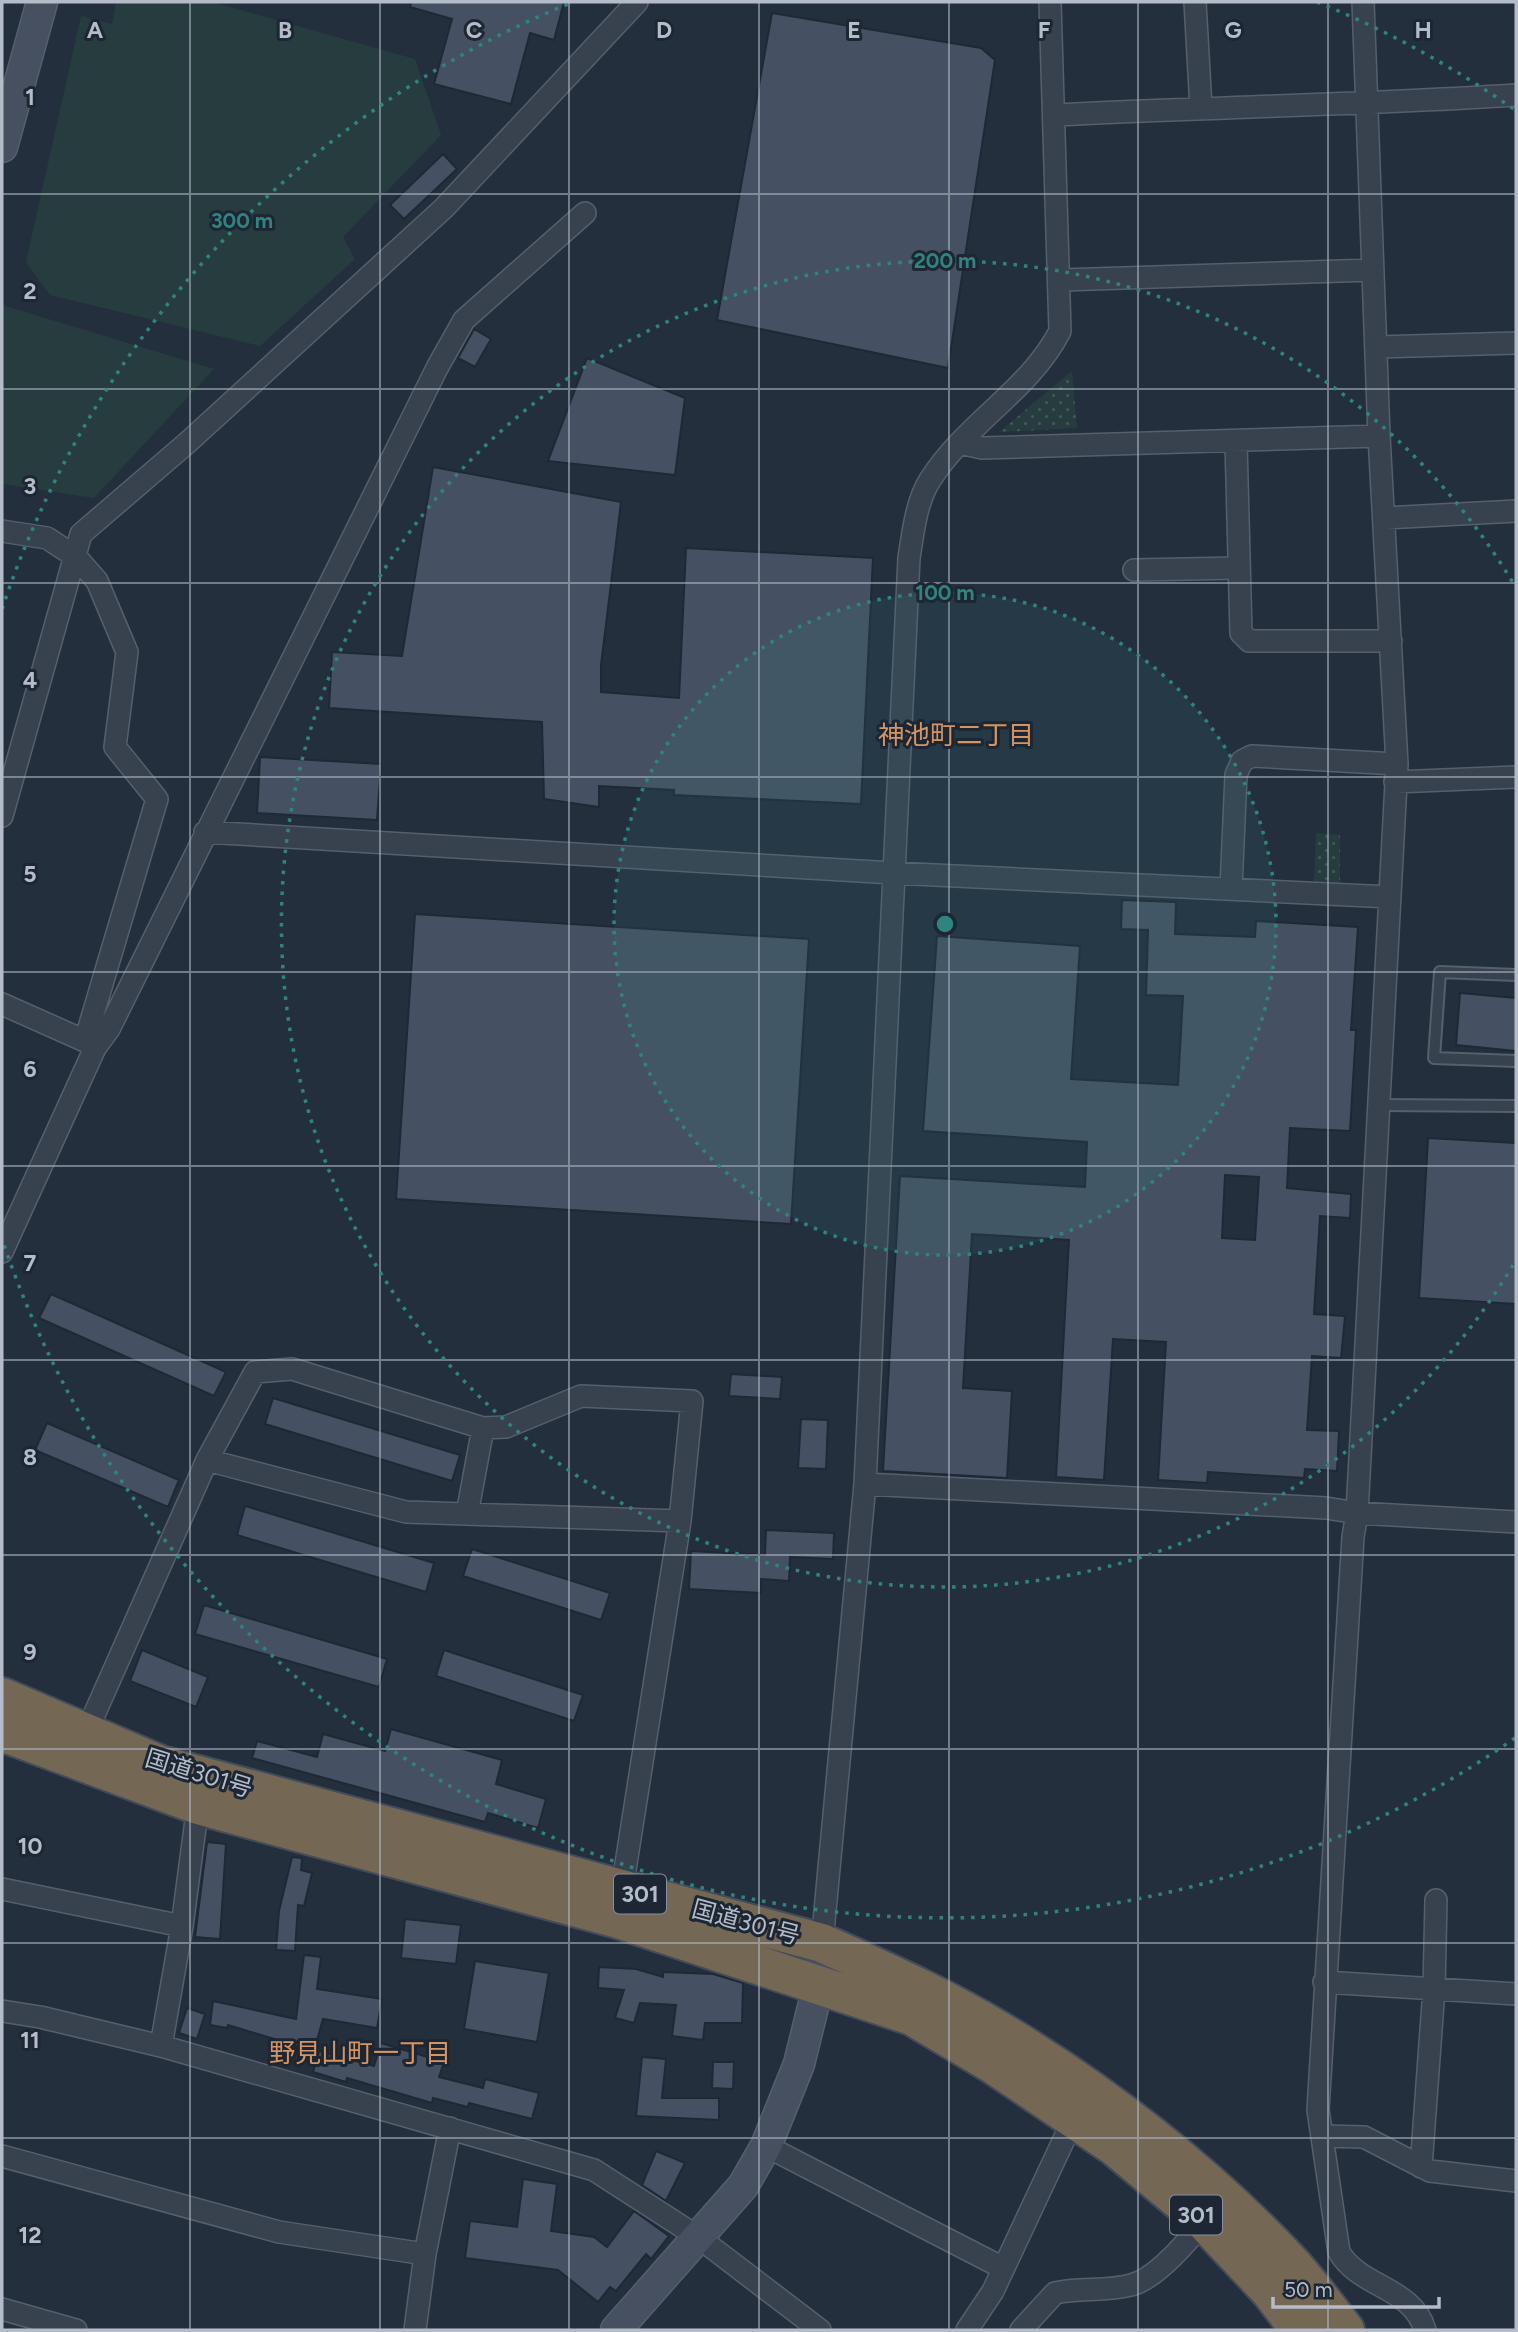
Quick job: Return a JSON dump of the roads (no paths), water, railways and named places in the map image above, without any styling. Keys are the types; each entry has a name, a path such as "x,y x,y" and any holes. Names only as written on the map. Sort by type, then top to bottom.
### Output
{"highway":[{"name":"国道301号","path":"2,1698 162,1765 822,1943 906,1981 998,2029 1099,2096 1227,2200 1289,2262 1345,2330"},
{"name":"国道301号","path":"2,1732 198,1805 618,1919 912,2016 1114,2146 1204,2221 1270,2291 1300,2330"}],"street":[{"path":"2,147 10,85 42,2"},
{"path":"2,816 81,534 187,443 444,208 637,2"},
{"path":"615,2330 743,2186 766,2146 799,2064 818,1987 865,1484 909,558 917,516 929,482 960,443 1050,350 1060,331 1061,280 1050,2"},
{"path":"1195,2 1201,108"},
{"path":"1363,2 1396,773 1357,1513 1353,1536 1318,2110 1339,2252 1349,2269 1410,2303 1418,2312 1425,2330"},
{"path":"1054,114 1368,105 1516,95"},
{"path":"90,1044 109,1029 437,368 464,320 585,213"},
{"path":"1061,280 1373,270"},
{"path":"1378,347 1516,343"},
{"path":"960,443 982,448 1380,436"},
{"path":"1236,442 1241,634 1249,641 1391,641"},
{"path":"1385,519 1516,511"},
{"path":"2,531 47,538 76,557 97,581 127,652 115,747 157,799 90,1044 2,1252"},
{"path":"1134,570 1239,568"},
{"path":"1231,888 1236,775 1242,761 1252,756 1396,773 1516,776"},
{"path":"205,832 893,873 1390,897"},
{"path":"2,1004 90,1044"},
{"path":"86,1733 207,1460 255,1372 292,1368 483,1428 506,1427 581,1396 692,1401 680,1521 622,1889"},
{"path":"467,1514 483,1428"},
{"path":"207,1460 406,1512 680,1521"},
{"path":"865,1484 1326,1508 1357,1513 1516,1522"},
{"path":"162,2046 198,1805"},
{"path":"2,1889 182,1926"},
{"path":"1420,2167 1434,1989 1436,1900"},
{"path":"1324,1982 1516,1994"},
{"path":"2,2011 40,2017 162,2046 594,2170 698,2237 808,2327"},
{"path":"967,2330 982,2311 1074,2118"},
{"path":"415,2330 425,2254 450,2128"},
{"path":"1322,2136 1364,2137 1420,2167 1516,2181"},
{"path":"766,2146 1003,2268"},
{"path":"2,2156 279,2232 425,2254"},
{"path":"1021,2330 1055,2293 1131,2285 1145,2278 1184,2245 1204,2221"},
{"path":"2,2309 76,2330"}],"lane":[{"path":"1516,975 1440,972 1434,1058 1516,1061"},
{"path":"1380,1105 1516,1106"}],"district":[{"name":"神池町二丁目","path":"956,735"},
{"name":"野見山町一丁目","path":"360,2053"}]}
